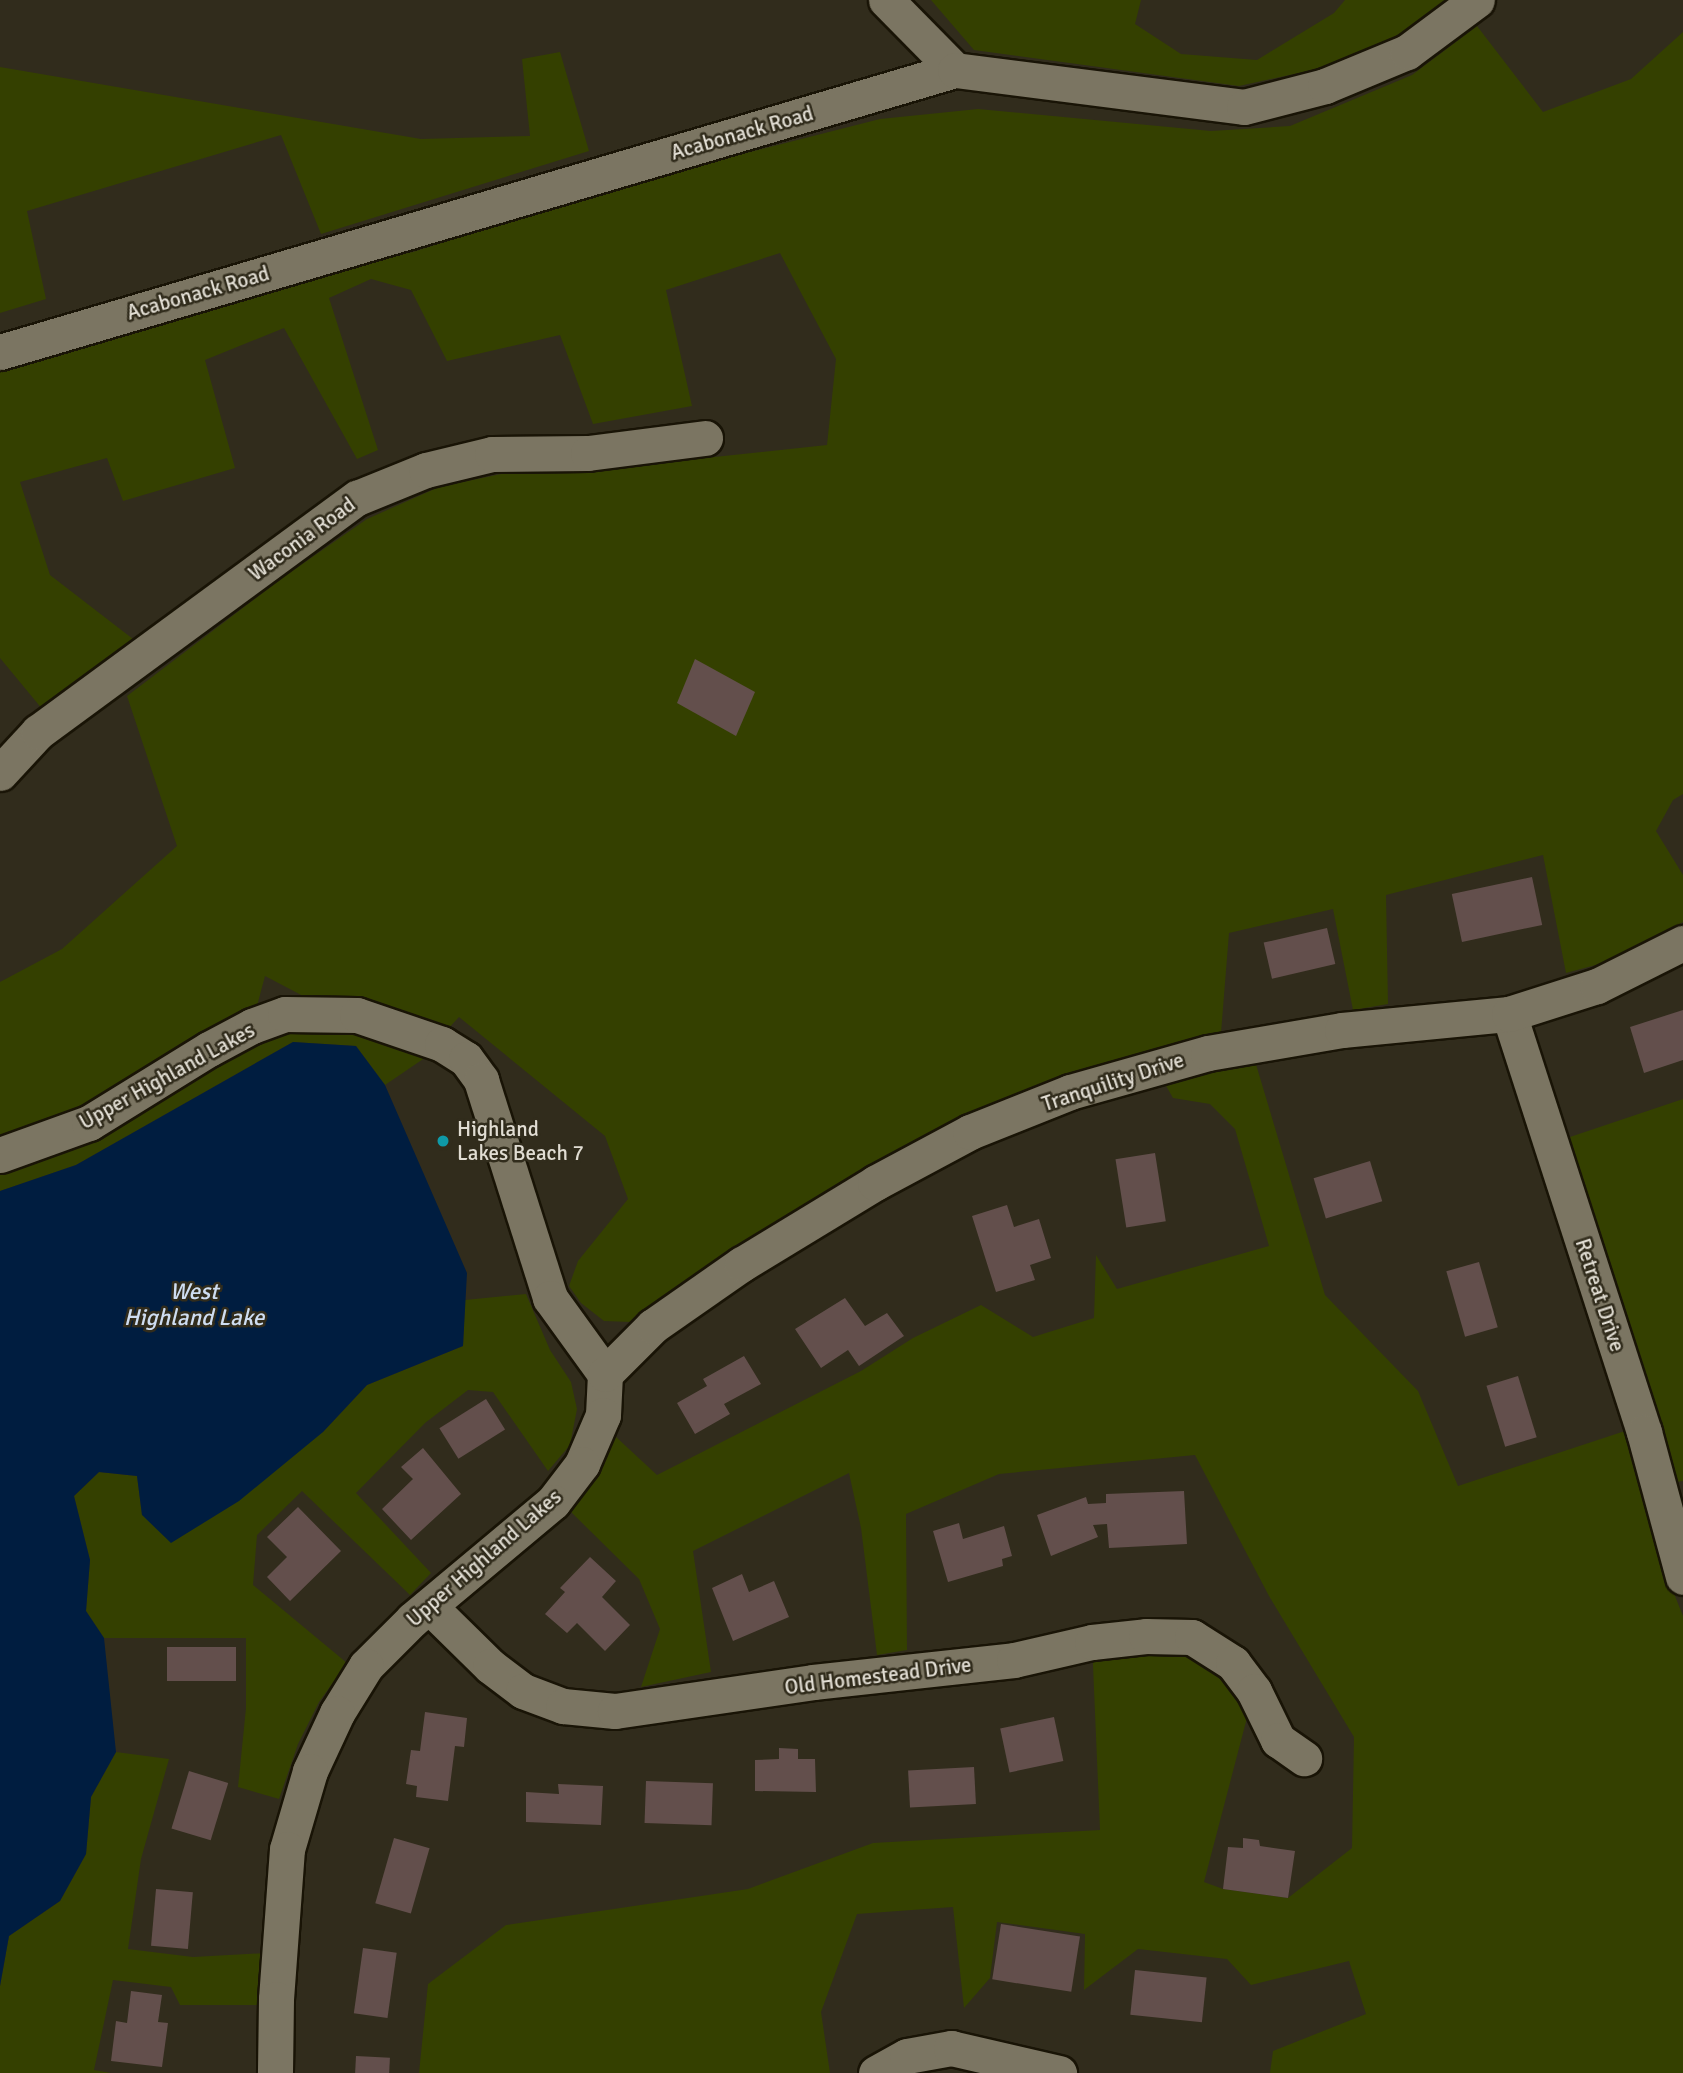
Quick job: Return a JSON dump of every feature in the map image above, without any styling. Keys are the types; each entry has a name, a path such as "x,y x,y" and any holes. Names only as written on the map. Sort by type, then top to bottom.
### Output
{"street":[{"path":"886,0 955,70"},
{"name":"Acabonack Road","path":"0,352 955,70 1244,107 1325,86 1407,52 1477,0"},
{"name":"Waconia Road","path":"0,772 38,732 357,498 426,470 492,454 588,453 705,438"},
{"name":"Tranquility Drive","path":"605,1374 653,1326 767,1248 875,1182 970,1132 1070,1092 1133,1072 1276,1039 1508,1014 1597,986 1683,943"},
{"name":"Upper Highland Lakes","path":"0,1155 89,1123 209,1049 252,1026 285,1014 357,1015 442,1044 466,1059 481,1080 550,1298 605,1374 603,1415 582,1464 553,1502 429,1606 366,1666 337,1713 310,1771 287,1849 276,1999 275,2073"},
{"name":"Retreat Drive","path":"1508,1014 1644,1432 1683,1577"},
{"name":"Old Homestead Drive","path":"429,1606 490,1666 523,1691 563,1706 615,1711 813,1682 1014,1660 1092,1642 1146,1636 1192,1637 1233,1663 1254,1691 1278,1740 1304,1758"},
{"path":"876,2073 907,2056 951,2048 1059,2073"}],"green space":[{"path":"931,0 1141,0 1135,24 1181,54 1257,60 1334,13 1345,0 1448,0 1401,36 1317,69 1239,86 974,50"},
{"path":"1477,26 1543,112 1631,79 1683,32 1683,794 1673,800 1656,831 1683,875 1683,922 1603,963 1566,973 1543,855 1386,895 1388,1004 1353,1010 1333,909 1229,933 1221,1033 1129,1059 677,1293 631,1322 604,1321 581,1303 569,1286 578,1261 628,1199 605,1136 459,1017 447,1030 305,997 265,976 257,1006 90,1107 0,1142 0,982 62,949 177,846 127,696 285,576 367,519 439,487 506,473 582,471 827,445 836,359 780,253 666,290 692,406 593,424 560,335 447,361 411,290 371,279 329,298 378,450 357,459 284,328 205,360 235,468 123,501 107,458 20,482 50,575 133,639 43,710 0,658 0,372 315,271 413,252 655,176 880,119 978,109 1211,131 1290,126 1412,75"},
{"path":"560,52 589,151 321,234 281,135 27,211 46,299 0,313 0,67 421,139 530,136 522,59"},
{"path":"290,1027 355,1028 432,1053 385,1085 356,1046 293,1042 76,1165 0,1191 0,1167 213,1058"},
{"path":"1255,1061 1325,1295 1418,1391 1458,1486 1631,1429 1671,1586 1683,1616 1683,2073 1270,2073 1273,2051 1366,2014 1349,1961 1251,1985 1227,1959 1138,1949 1084,1990 1085,1934 997,1922 990,1978 964,2008 953,1907 857,1914 821,2012 830,2073 419,2073 428,1984 506,1925 748,1889 873,1843 1100,1830 1092,1642 1192,1637 1254,1691 1204,1882 1223,1889 1288,1898 1352,1848 1354,1737 1269,1596 1195,1455 999,1474 906,1514 907,1650 877,1655 861,1528 849,1473 693,1551 711,1672 641,1687 660,1629 639,1579 571,1512 593,1482 615,1436 657,1475 861,1371 913,1338 981,1305 1033,1337 1094,1318 1096,1255 1117,1289 1269,1246 1235,1129 1210,1104 1173,1098 1165,1084"},
{"path":"1683,1099 1683,1481 1671,1483 1658,1422 1567,1138"},
{"path":"526,1294 550,1350 571,1382 577,1409 570,1445 548,1471 493,1392 468,1390 425,1423 356,1493 431,1573 410,1595 302,1491 257,1535 253,1585 347,1663 319,1702 298,1744 279,1799 238,1787 246,1708 246,1638 104,1638 86,1611 90,1560 74,1496 99,1472 137,1476 142,1515 323,1432 367,1385 463,1346 465,1300"},
{"path":"116,1752 169,1759 141,1859 128,1949 193,1957 266,1953 261,2005 180,2005 171,1987 113,1980 94,2070 111,2073 0,2073 0,1986 9,1936 60,1901 86,1854 91,1797"}],"water":[{"name":"West Highland Lake","path":"293,1042 356,1046 385,1085 467,1273 463,1346 367,1385 323,1432 239,1501 171,1543 142,1515 137,1476 99,1472 74,1496 90,1560 86,1611 104,1638 116,1752 91,1797 86,1854 60,1901 9,1936 0,1986 0,1191 76,1165"}],"building":[{"path":"695,659 755,692 736,736 677,703"},
{"path":"1532,877 1542,925 1462,942 1452,894"},
{"path":"1327,928 1335,964 1272,979 1264,943"},
{"path":"1683,1010 1683,1060 1644,1073 1630,1027"},
{"path":"1155,1153 1166,1221 1126,1227 1115,1159"},
{"path":"1370,1161 1382,1201 1326,1218 1314,1178"},
{"path":"1007,1205 1014,1227 1039,1219 1051,1258 1030,1265 1035,1280 996,1292 972,1216"},
{"path":"1479,1262 1498,1327 1465,1337 1446,1271"},
{"path":"845,1298 865,1326 887,1313 904,1336 859,1366 848,1350 821,1368 795,1329"},
{"path":"744,1356 761,1384 724,1404 730,1414 695,1434 677,1403 707,1386 703,1379"},
{"path":"1518,1376 1537,1437 1505,1447 1486,1386"},
{"path":"486,1399 505,1430 458,1459 439,1428"},
{"path":"423,1448 461,1494 411,1540 382,1509 413,1479 401,1467"},
{"path":"1184,1491 1187,1544 1109,1548 1107,1524 1093,1525 1098,1537 1051,1556 1037,1515 1086,1497 1088,1504 1106,1503 1106,1494"},
{"path":"298,1507 341,1551 290,1601 267,1577 287,1557 267,1537"},
{"path":"959,1523 963,1539 1004,1526 1012,1556 1002,1559 1003,1566 948,1582 933,1531"},
{"path":"590,1557 616,1581 602,1597 630,1625 605,1651 577,1623 567,1633 545,1614 565,1592 560,1588"},
{"path":"742,1574 749,1592 774,1581 789,1617 733,1641 712,1588"},
{"path":"167,1647 236,1647 236,1681 167,1681"},
{"path":"425,1712 467,1718 464,1747 455,1746 448,1801 416,1797 417,1786 406,1784 411,1750 420,1751"},
{"path":"1054,1717 1063,1761 1010,1772 1000,1728"},
{"path":"779,1748 798,1749 798,1759 815,1759 816,1792 755,1791 755,1760 779,1759"},
{"path":"974,1767 976,1804 910,1807 908,1770"},
{"path":"189,1771 228,1783 211,1840 171,1828"},
{"path":"646,1781 713,1783 711,1825 645,1823"},
{"path":"558,1784 603,1786 601,1825 526,1822 526,1792 559,1794"},
{"path":"394,1838 430,1848 411,1914 375,1903"},
{"path":"1243,1838 1259,1840 1260,1846 1295,1851 1288,1898 1223,1889 1228,1847 1243,1848"},
{"path":"156,1889 193,1892 188,1949 151,1946"},
{"path":"1001,1924 1080,1937 1071,1992 992,1979"},
{"path":"363,1948 397,1953 387,2018 354,2013"},
{"path":"1135,1970 1207,1978 1202,2022 1130,2015"},
{"path":"131,1991 162,1995 158,2022 168,2023 162,2067 111,2061 116,2021 127,2023"},
{"path":"356,2056 390,2058 389,2073 355,2073"}],"place":[{"name":"Highland Lakes Beach 7","path":"443,1141"}]}
